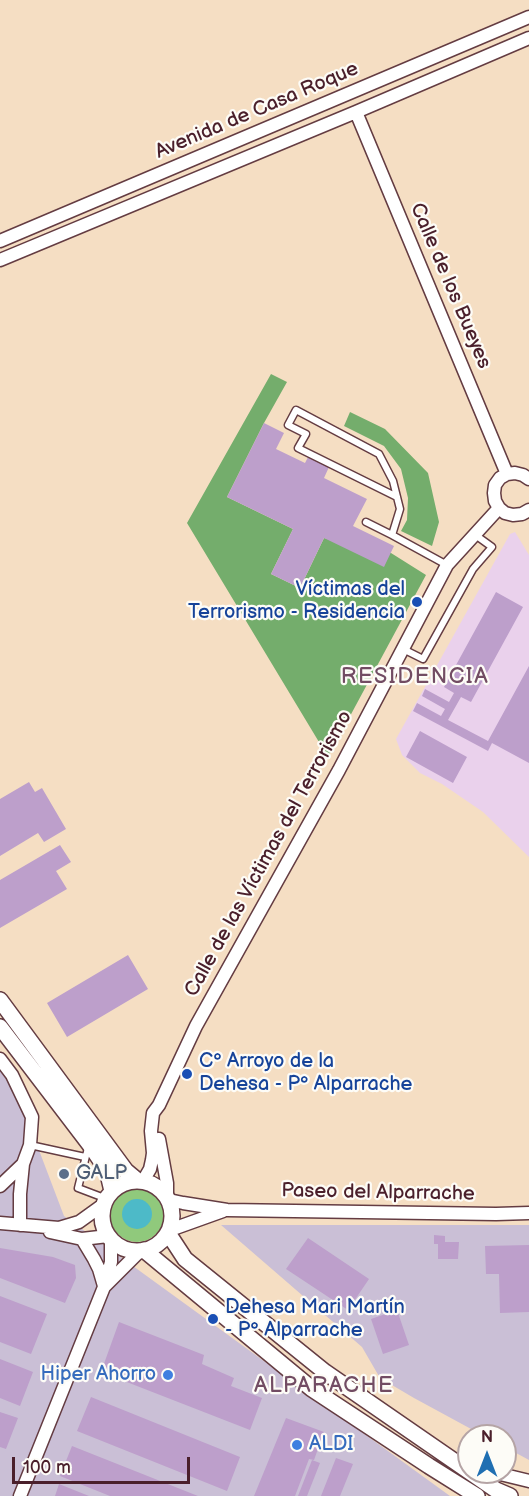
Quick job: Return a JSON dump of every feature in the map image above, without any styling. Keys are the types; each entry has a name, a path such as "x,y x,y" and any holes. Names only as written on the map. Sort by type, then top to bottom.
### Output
{"street":[{"name":"Avenida de Casa Roque","path":"0,241 529,17"},
{"name":"Avenida de Casa Roque","path":"0,260 529,38"},
{"name":"Calle de los Bueyes","path":"356,112 507,474"},
{"path":"529,479 524,475 507,474 495,485 494,493 499,508 506,513 522,514 529,510"},
{"name":"Calle de las Víctimas del Terrorismo","path":"140,1181 150,1169 152,1160 151,1122 153,1113 159,1105 196,1026 339,770 447,565 499,508"},
{"path":"0,1000 126,1171 140,1181"},
{"path":"0,1027 87,1151 107,1170 108,1198 102,1215 104,1226 110,1237 119,1246 142,1251 162,1241 169,1231 172,1220 172,1209 168,1198 152,1184 140,1181 120,1186 108,1198 79,1222 59,1228 0,1223"},
{"path":"0,1059 12,1075 32,1117 30,1145 23,1164 20,1225"},
{"name":"Calle de las Víctimas del Terrorismo","path":"159,1105 158,1131 168,1198"},
{"path":"0,1186 23,1164"},
{"name":"Paseo del Alparrache","path":"168,1198 183,1203 227,1210 529,1213"},
{"name":"Paseo del Alparrache","path":"169,1231 227,1210"},
{"path":"20,1225 82,1239 110,1237"},
{"path":"169,1231 185,1259 325,1372 496,1491 510,1496"},
{"path":"20,1496 104,1287 111,1262 110,1237"},
{"path":"82,1239 99,1269 104,1287"},
{"path":"104,1287 142,1251"},
{"path":"142,1251 312,1389 477,1496"},
{"path":"438,1451 457,1459"},
{"path":"450,1480 469,1496"}],"lane":[{"path":"392,535 400,509 397,497 393,481 379,454 296,410 288,425 306,434 298,448 397,497"},
{"path":"366,522 447,565"},
{"path":"402,649 423,659 473,569 492,548 474,534"},
{"path":"30,1145 87,1151 78,1188 108,1198"}],"shaded area":[{"path":"515,532 529,555 529,857 483,812 442,784 420,773 402,755 396,739 510,534"},
{"path":"0,1067 15,1087 64,1216 450,1496 0,1496"},
{"path":"221,1225 529,1225 529,1460 517,1454 517,1424 462,1424 380,1378 362,1347"}],"green space":[{"path":"271,374 287,382 227,497 293,529 271,574 300,588 324,538 391,553 426,575 328,757 187,523"},
{"path":"350,412 385,429 428,473 439,522 432,546 401,531 407,520 408,498 401,469 384,446 344,426"},
{"path":"137,1188 156,1196 164,1215 156,1234 137,1242 118,1234 110,1215 118,1196"}],"water":[{"path":"137,1199 147,1204 152,1214 147,1224 137,1229 127,1224 122,1214 127,1204"}],"building":[{"path":"264,423 284,433 276,449 305,463 308,457 329,467 324,478 367,499 353,526 394,546 384,567 324,538 300,588 271,574 293,529 227,497"},
{"path":"496,592 523,607 471,702 461,697 448,720 488,741 529,666 529,763 492,743 488,751 413,711 417,703 441,716 445,709 422,696 425,689 449,702 454,693 444,687"},
{"path":"420,731 467,757 453,783 406,757"},
{"path":"29,782 35,792 42,788 66,829 44,842 38,833 0,856 0,799"},
{"path":"60,845 71,862 56,871 67,889 0,928 0,880"},
{"path":"128,955 148,989 67,1037 47,1003"},
{"path":"434,1235 445,1236 445,1242 459,1242 458,1259 438,1259 438,1244 434,1244"},
{"path":"308,1238 369,1279 348,1310 286,1269"},
{"path":"529,1245 529,1312 500,1313 499,1274 486,1274 485,1246"},
{"path":"0,1248 53,1257 75,1265 76,1278 65,1303 0,1278"},
{"path":"0,1296 47,1314 31,1354 0,1342"},
{"path":"397,1310 409,1345 383,1354 371,1319"},
{"name":"Hiper Ahorro","path":"119,1322 204,1355 202,1364 234,1378 231,1386 262,1398 250,1430 101,1372"},
{"path":"0,1359 33,1372 20,1406 0,1398"},
{"path":"91,1397 240,1457 227,1491 77,1431"},
{"path":"0,1412 18,1418 6,1449 0,1447"},
{"name":"ALDI","path":"286,1418 324,1432 314,1460 309,1459 295,1496 254,1496"},
{"path":"72,1446 198,1496 110,1496 60,1476"},
{"path":"336,1458 353,1464 340,1496 321,1496"},
{"path":"312,1460 320,1463 307,1496 298,1496"},
{"path":"59,1484 89,1496 55,1496"}],"place":[{"name":"Víctimas del Terrorismo - Residencia","path":"417,602"},
{"name":"Cº Arroyo de la Dehesa - Pº Alparrache","path":"187,1074"},
{"name":"GALP","path":"64,1174"},
{"name":"Dehesa Mari Martín - Pº Alparrache","path":"213,1319"},
{"name":"Hiper Ahorro","path":"168,1375"},
{"name":"ALDI","path":"297,1445"}],"district":[{"name":"RESIDENCIA","path":"415,677"},
{"name":"ALPARACHE","path":"324,1386"}]}
